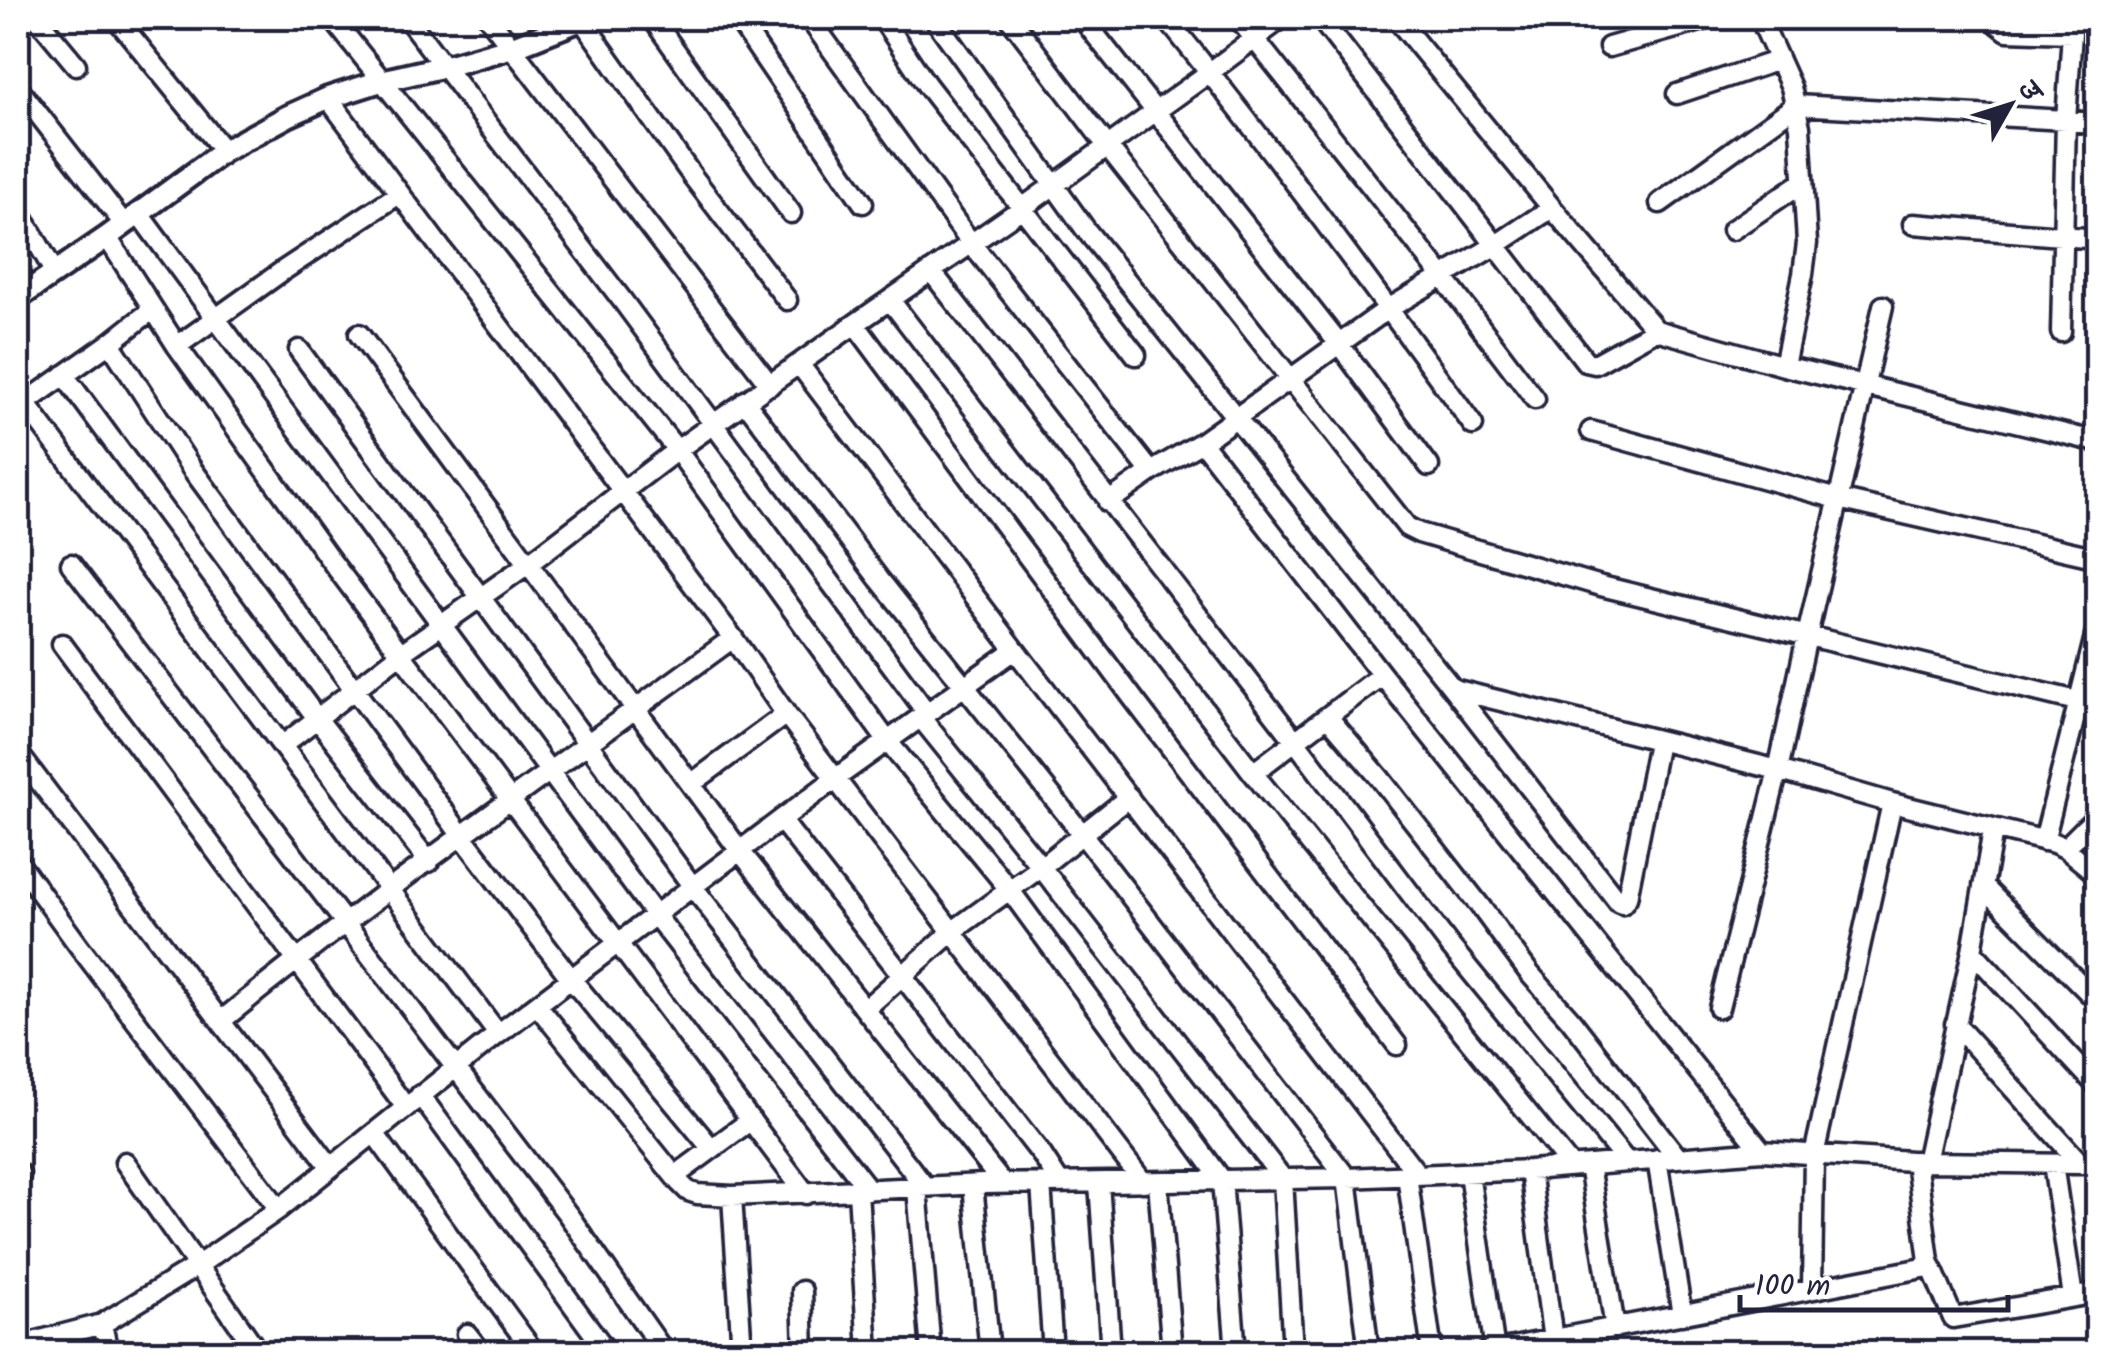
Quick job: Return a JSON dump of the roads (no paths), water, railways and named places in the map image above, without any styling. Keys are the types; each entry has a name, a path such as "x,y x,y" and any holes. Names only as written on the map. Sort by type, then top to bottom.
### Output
{"street":[{"path":"37,18 76,65"},
{"path":"116,18 224,151"},
{"path":"332,18 677,450 888,742 1009,889 1222,1180 1236,1352"},
{"path":"407,18 622,300 924,715 1283,1179 1294,1352"},
{"path":"489,18 770,385"},
{"path":"18,298 224,151 328,98 513,47 553,24 584,18 692,176 787,300"},
{"path":"652,18 791,212"},
{"path":"738,18 863,203"},
{"path":"809,18 970,243 1150,472"},
{"path":"882,18 926,84 1136,355"},
{"path":"934,18 1128,284 1619,904 1626,898 1658,742"},
{"path":"1010,18 1407,527 1602,586 2077,701"},
{"path":"1082,18 1429,466"},
{"path":"1166,18 1473,424"},
{"path":"1238,18 1535,399"},
{"path":"283,745 677,450 1108,147 1282,18"},
{"path":"1320,18 1586,362 1594,364 1656,330"},
{"path":"1396,18 1656,330 1784,366 2098,442"},
{"path":"1609,47 1711,18"},
{"path":"1760,18 1796,105 1803,182 1805,258 1784,366"},
{"path":"1996,18 2007,31 2072,25 2061,332"},
{"path":"1677,94 1779,60"},
{"path":"18,88 124,225 214,318 863,1191 868,1352"},
{"path":"328,98 734,638 786,714 1150,1182 1172,1352"},
{"path":"1660,203 1796,105 2098,124"},
{"path":"1732,230 1803,182"},
{"path":"177,346 399,194"},
{"path":"1108,502 1202,442 1388,309 1552,208"},
{"path":"18,209 55,273"},
{"path":"1914,224 2098,239"},
{"path":"124,225 153,309 177,346 400,654 806,1194"},
{"path":"931,271 1450,946 1626,1162"},
{"path":"890,300 1252,773 1580,1165 1615,1328"},
{"path":"1720,1008 1884,306"},
{"path":"153,309 21,405 283,745 498,1034"},
{"path":"855,324 1132,697 1397,1044"},
{"path":"359,334 740,851 1003,1184"},
{"path":"110,343 192,469 462,836 572,980 712,1149"},
{"path":"299,350 586,743 921,1188 930,1352"},
{"path":"799,364 1413,1175 1432,1352"},
{"path":"64,375 316,717 429,862"},
{"path":"745,401 879,579 1083,835 1347,1178 1368,1352"},
{"path":"1591,431 1838,499 2098,558"},
{"path":"1202,442 1382,675 1762,1150"},
{"path":"71,564 456,1066 664,1352"},
{"path":"2044,841 2098,624"},
{"path":"220,1021 511,798 734,638"},
{"path":"62,644 295,960 413,1100 607,1352"},
{"path":"18,1346 44,1346 102,1324 197,1266 279,1209 456,1066 619,942 836,778 1016,652"},
{"path":"1252,773 1382,675"},
{"path":"1453,690 2044,841 2065,848 2098,875"},
{"path":"691,784 786,714"},
{"path":"1328,716 1678,1158"},
{"path":"18,753 330,1166"},
{"path":"865,1010 953,931 1129,796"},
{"path":"1812,1289 1814,1155 1892,803"},
{"path":"2065,848 2098,815"},
{"path":"781,820 1042,1156 1050,1183 1053,1352"},
{"path":"1993,830 1972,950 1921,1161 1929,1261 1953,1318 2098,1292"},
{"path":"18,862 279,1209"},
{"path":"1983,886 2098,1002"},
{"path":"1972,950 2098,1087"},
{"path":"537,1005 675,1176 688,1191 697,1194 1470,1173 1762,1150 1921,1161 2089,1163"},
{"path":"1955,1024 2089,1163"},
{"path":"675,1176 751,1120"},
{"path":"374,1133 534,1352"},
{"path":"1657,1159 1682,1315"},
{"path":"125,1162 258,1352"},
{"path":"2053,1164 2073,1297"},
{"path":"1530,1170 1553,1340"},
{"path":"1470,1173 1491,1352 1923,1268 1929,1261"},
{"path":"1099,1183 1111,1352"},
{"path":"973,1185 990,1352"},
{"path":"732,1196 742,1352"},
{"path":"802,1291 804,1352"},
{"path":"102,1324 108,1352"},
{"path":"467,1334 481,1352"},
{"path":"2090,1352 2098,1351"}]}
